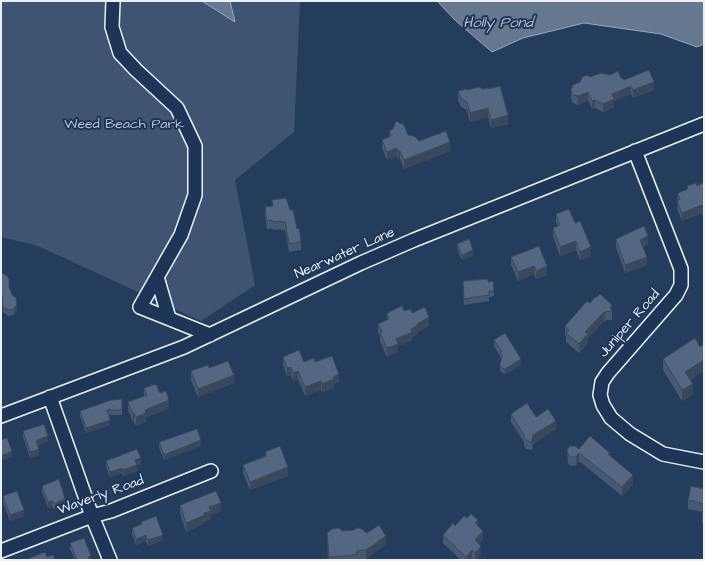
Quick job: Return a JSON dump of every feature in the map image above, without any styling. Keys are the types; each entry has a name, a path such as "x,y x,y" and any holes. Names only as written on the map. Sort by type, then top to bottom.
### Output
{"street":[{"path":"113,1 112,27 120,53 177,108 195,146 195,195 181,235 140,307 210,335"},
{"name":"Nearwater Lane","path":"1,416 184,346 361,263 704,124"},
{"name":"Juniper Road","path":"635,151 681,269 682,285 676,295 608,373 602,382 600,396 603,405 611,418 630,434 663,454 704,462"},
{"path":"157,277 169,318"},
{"path":"50,397 92,516 110,560"},
{"name":"Waverly Road","path":"1,551 92,516 111,511 211,471"}],"green space":[{"name":"Weed Beach Park","path":"1,1 300,1 294,132 235,180 255,285 201,321 38,246 1,237"}],"water":[{"path":"202,1 230,1 235,22"},
{"name":"Holly Pond","path":"437,1 704,1 704,44 697,47 661,34 584,23 523,38 492,52 456,21"}],"building":[{"path":"649,70 654,82 633,90 631,86 612,94 614,99 603,104 595,100 592,101 588,92 578,96 573,95 571,90 573,85 580,82 582,77 587,75 590,77 601,73 610,75 618,71 621,78 624,80"},
{"path":"500,86 508,115 491,120 488,108 470,113 467,102 461,98 458,91 479,87 488,89"},
{"path":"396,121 404,125 408,135 414,136 419,141 446,131 450,142 404,160 397,148 387,152 382,140 391,136 389,131 393,129"},
{"path":"696,183 697,186 703,183 704,185 704,211 702,205 682,213 677,201 680,199 678,193 688,189 687,186"},
{"path":"286,198 290,210 293,210 297,229 299,228 301,242 289,244 285,222 273,222 272,220 267,221 265,207 273,206 272,200"},
{"path":"569,209 575,223 580,221 591,247 580,252 576,241 560,247 553,228 560,225 556,214"},
{"path":"644,226 648,236 640,240 647,257 625,265 616,239"},
{"path":"469,239 473,250 462,255 457,244"},
{"path":"539,246 547,266 536,271 534,266 518,272 511,257"},
{"path":"2,273 9,279 9,287 12,295 16,298 17,304 14,309 8,310 3,307 3,298 1,293"},
{"path":"488,279 488,282 493,281 494,291 489,291 489,295 464,299 463,281"},
{"path":"600,294 612,305 610,307 612,312 604,312 585,332 588,334 579,344 566,333 569,330 565,326 587,301 590,303"},
{"path":"402,306 404,311 411,309 412,313 425,307 429,317 411,329 412,332 396,339 398,344 387,348 380,333 382,332 378,324 389,319 387,313"},
{"path":"505,333 521,359 505,369 500,365 502,355 500,353 502,352 494,340"},
{"path":"695,338 700,347 704,344 704,360 685,372 693,384 682,390 663,359"},
{"path":"299,350 304,362 314,358 315,362 332,356 339,374 333,377 334,379 322,384 321,381 305,387 298,371 293,373 291,367 287,368 283,357"},
{"path":"228,361 234,375 198,389 191,371 208,365 209,368"},
{"path":"156,384 160,393 166,391 169,400 145,410 146,413 136,417 134,413 133,414 128,402 147,395 144,388"},
{"path":"122,399 122,410 107,410 110,420 86,428 80,411 111,400"},
{"path":"527,403 536,417 548,409 556,421 533,435 532,442 526,440 511,414"},
{"path":"44,424 48,436 36,441 39,449 30,452 23,431"},
{"path":"197,429 201,440 164,455 159,442"},
{"path":"590,436 610,453 608,454 633,475 622,487 579,453 576,457 571,457 568,454 567,450 570,446 575,446 579,449"},
{"path":"7,438 12,451 1,456 1,440"},
{"path":"280,446 288,467 250,482 243,465 266,456 265,452"},
{"path":"137,449 141,458 135,460 137,465 123,470 122,468 110,472 106,461"},
{"path":"59,479 65,499 56,503 53,503 52,501 48,502 42,486"},
{"path":"691,486 704,489 704,504 688,500"},
{"path":"17,491 24,510 10,515 3,496"},
{"path":"216,491 221,503 209,507 211,511 204,513 203,516 186,523 180,505"},
{"path":"471,514 478,520 475,523 483,531 475,540 481,546 475,553 472,550 466,557 443,535 453,523 455,526 464,516 467,518"},
{"path":"156,516 163,535 148,540 146,535 136,539 132,528 142,524 141,522"},
{"path":"379,525 386,536 366,550 357,551 356,555 329,557 327,533 332,529 339,528 342,531 360,528 367,533"},
{"path":"84,538 91,556 88,557 89,560 77,560 70,543"},
{"path":"45,552 47,557 53,555 55,560 25,560"}]}
